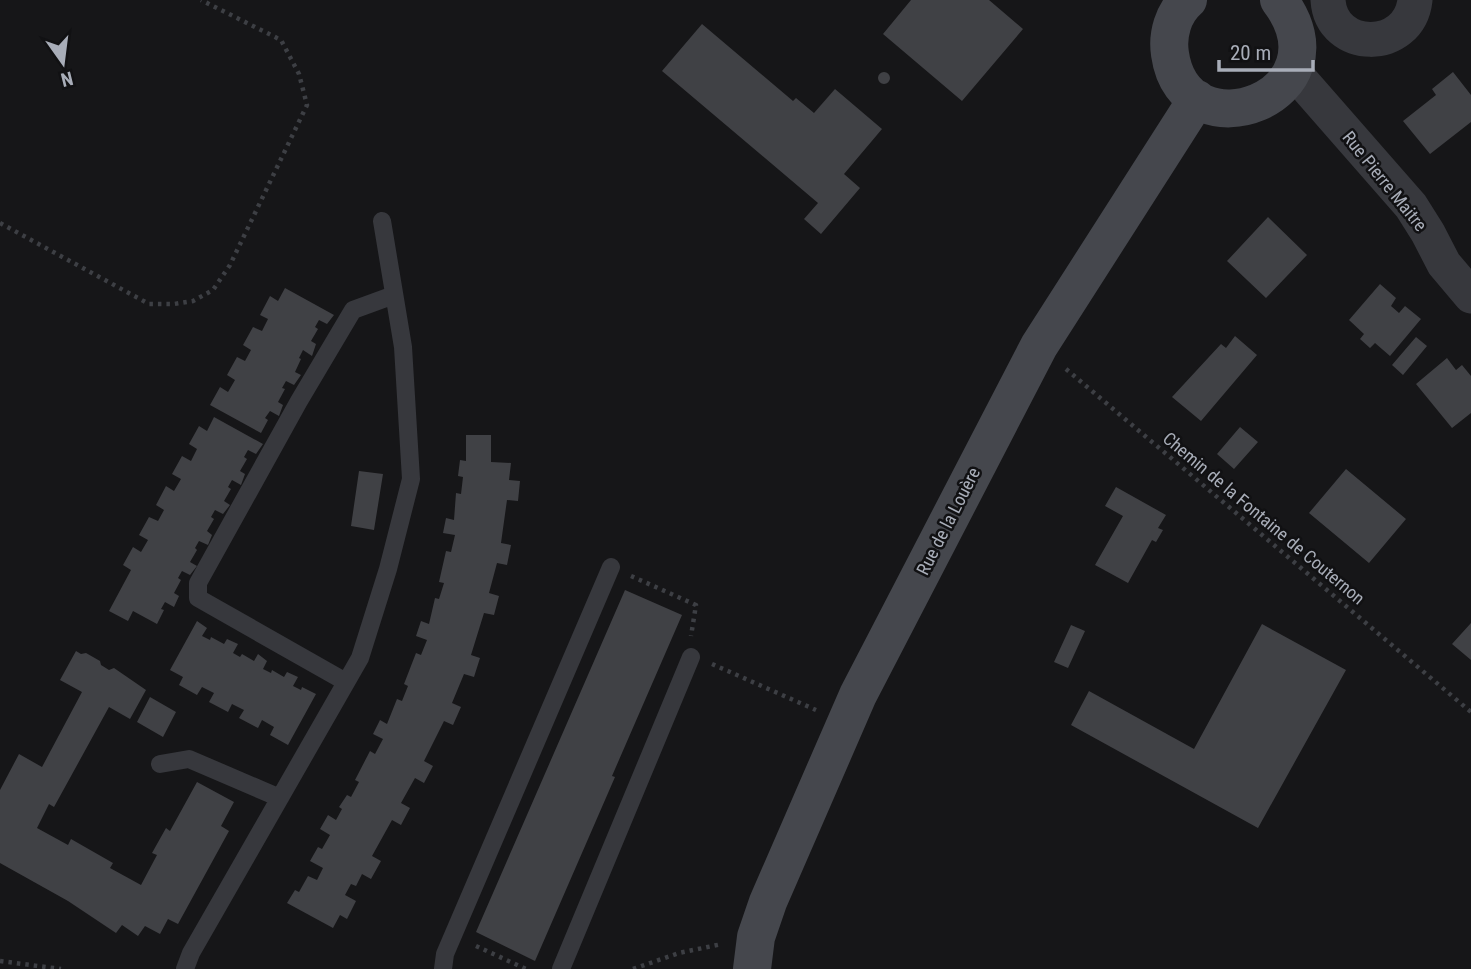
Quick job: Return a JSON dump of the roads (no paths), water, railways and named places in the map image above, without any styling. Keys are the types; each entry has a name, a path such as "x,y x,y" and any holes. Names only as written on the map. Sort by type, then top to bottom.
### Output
{"main road":[{"path":"1188,0 1172,22 1168,44 1171,65 1181,84 1197,99 1214,106 1233,109 1268,99 1282,86 1292,70 1297,52 1296,34 1290,16 1280,0"},
{"name":"Rue de la Louère","path":"754,953 768,902 846,723 1039,346 1197,99"}],"street":[{"path":"1328,0 1334,19 1344,30 1356,37 1370,40 1385,38 1398,31 1422,3"},
{"name":"Rue Pierre Maitre","path":"1292,70 1411,206 1444,264 1471,296"}],"lane":[{"path":"185,969 191,953 360,658 411,479 403,348 382,221"},
{"path":"346,682 198,598 198,583 299,401 354,310 394,295"},
{"path":"443,969 445,954 611,567"},
{"path":"561,969 691,657"},
{"path":"160,764 189,759 280,798"}]}
